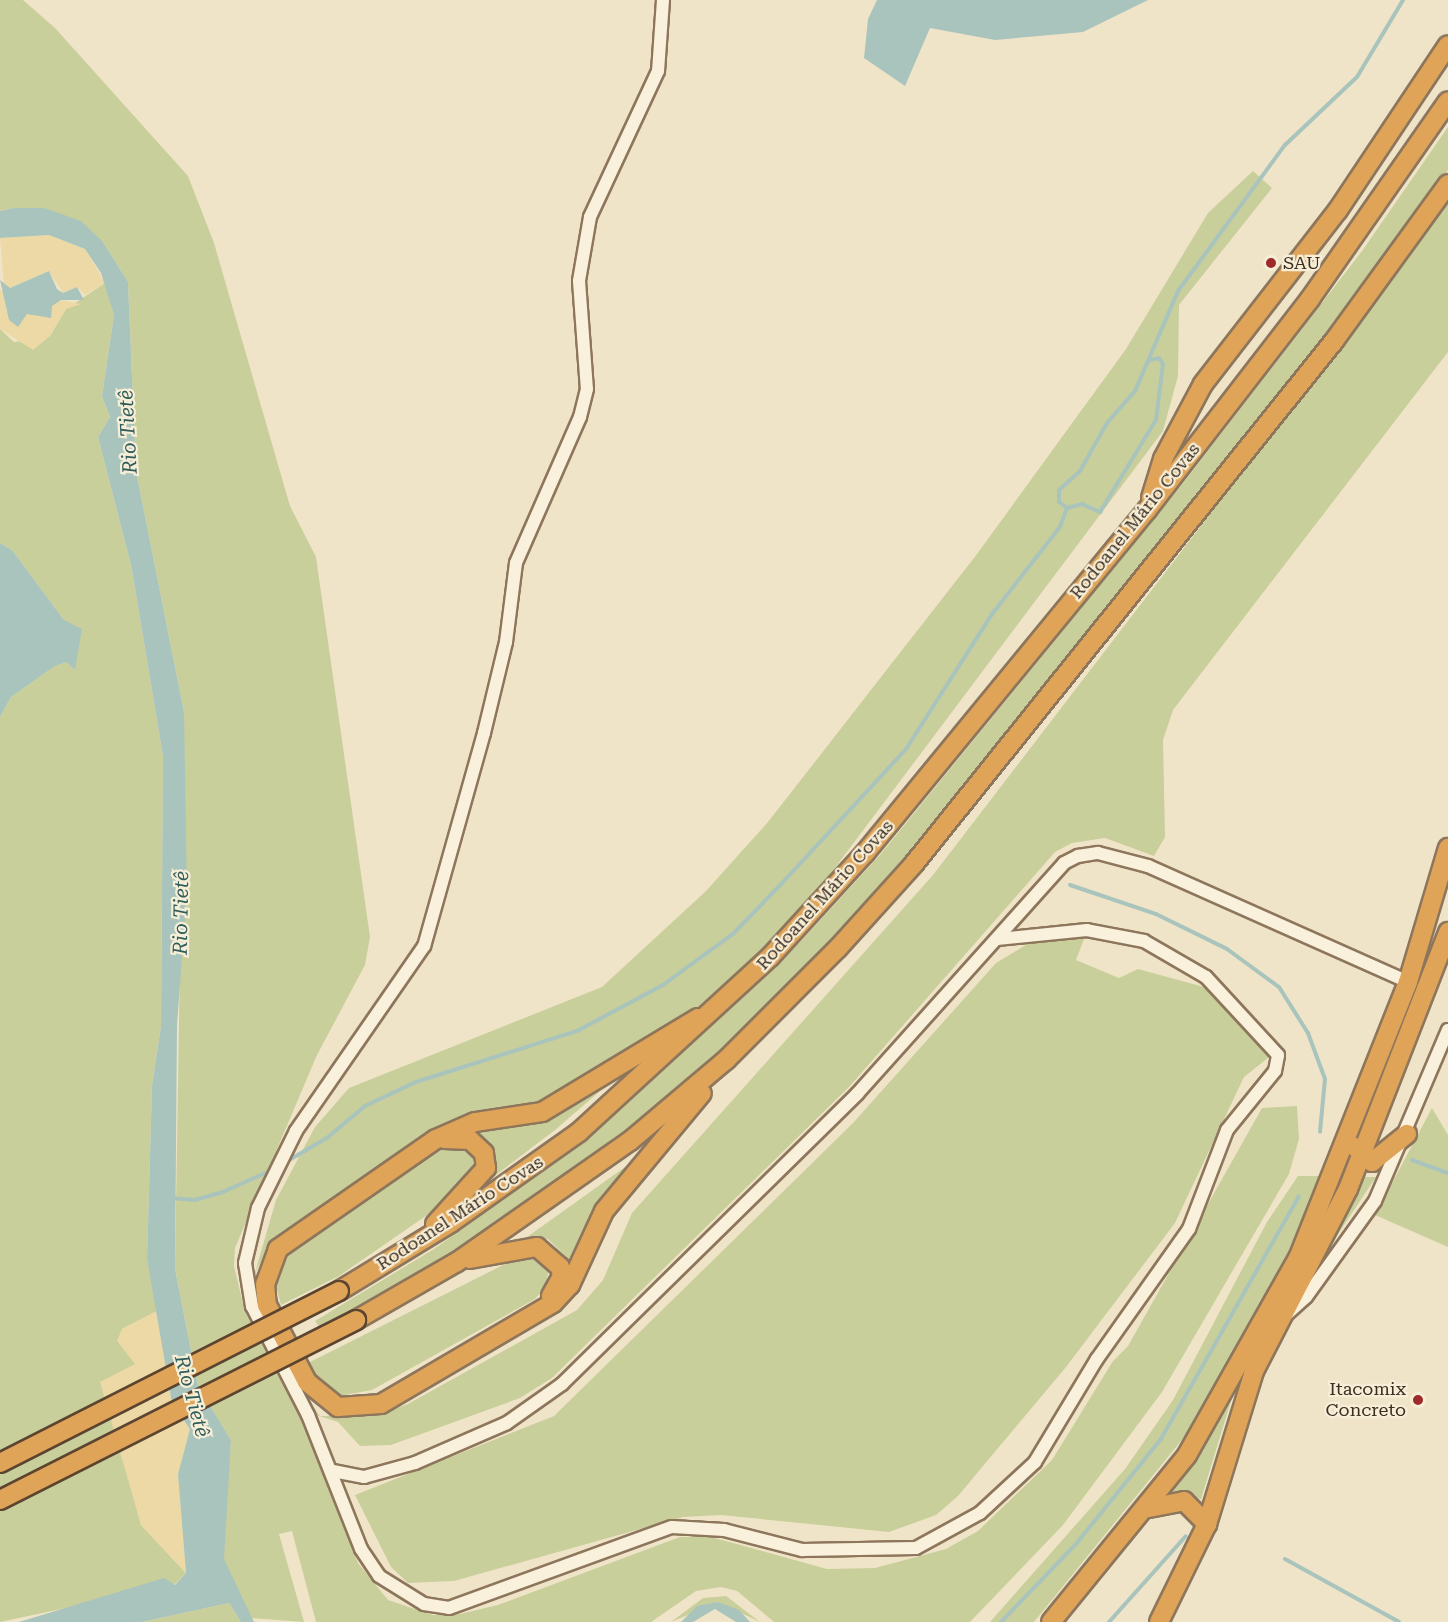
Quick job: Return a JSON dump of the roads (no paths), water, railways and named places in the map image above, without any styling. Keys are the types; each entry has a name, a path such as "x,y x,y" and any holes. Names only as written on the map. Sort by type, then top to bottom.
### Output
{"highway":[{"path":"1147,510 1163,459 1203,384 1338,210 1448,45"},
{"name":"Rodoanel Mário Covas","path":"0,1464 339,1291 413,1246 579,1132 716,1009 866,853 1147,510 1310,299 1448,101"},
{"name":"Rodoanel Mário Covas","path":"0,1500 357,1320 457,1262 630,1141 726,1060 913,865 1334,341 1448,184"},
{"path":"1051,1622 1149,1508 1262,1329 1299,1256 1356,1118 1408,982 1448,848"},
{"path":"1160,1622 1183,1582 1207,1524 1254,1371 1286,1315 1361,1156 1448,932"},
{"path":"716,1009 542,1112 475,1122 436,1140 292,1236 272,1259 267,1305 307,1382 338,1407 381,1404 533,1313 570,1286 604,1211 726,1060"},
{"path":"1356,1118 1355,1146 1361,1156 1380,1160 1407,1134"},
{"path":"413,1246 475,1185 486,1168 484,1153 470,1140 436,1140"},
{"path":"457,1262 527,1247 547,1252 562,1276 533,1313"},
{"path":"1149,1508 1185,1501 1207,1524"}],"street":[{"path":"663,0 658,71 598,192 588,225 579,281 587,389 582,408 516,563 506,642 428,935 397,990 319,1092 283,1158 258,1208 243,1278 333,1471 347,1520 379,1576 417,1601 449,1608 672,1527 724,1530 802,1550 916,1548 945,1535 1005,1494 1035,1462 1097,1359 1189,1229 1227,1130 1279,1063 1266,1036 1206,977 1144,941 1087,930 999,939"},
{"path":"333,1471 364,1477 415,1463 507,1423 562,1384 857,1094 999,939 1064,863 1098,853 1148,867 1408,982"},
{"path":"1286,1315 1365,1217 1407,1134 1448,1030"}],"water":[{"path":"877,0 1148,0 1083,32 995,40 930,28 905,86 864,58 868,19"},
{"name":"Rio Tietê","path":"14,208 44,208 81,221 103,242 128,282 136,471 184,712 187,892 177,1025 175,1269 198,1386 231,1440 224,1559 254,1622 241,1622 229,1603 142,1622 19,1622 164,1578 175,1585 186,1573 178,1474 190,1429 172,1403 147,1259 152,1085 161,1026 163,756 131,565 98,437 110,417 102,396 114,315 101,273 85,249 49,235 0,238 0,211"},
{"path":"49,271 57,289 63,293 77,287 84,300 61,300 52,306 51,318 27,314 18,327 9,320 0,280 10,288"},
{"path":"0,543 12,550 64,620 82,629 75,670 66,662 55,666 11,697 0,717"},
{"path":"718,1602 739,1610 750,1622 736,1622 715,1609 693,1622 681,1622 697,1606"}],"waterway":[{"path":"284,1163 327,1138 365,1106 416,1082 577,1031 663,985 733,934 906,749 992,614 1060,527 1067,508 1059,502 1059,490 1080,471 1107,423 1135,391 1178,291 1285,145 1357,77 1403,0"},
{"path":"1067,508 1082,504 1100,512 1156,420 1163,364 1159,358 1150,360"},
{"path":"1070,885 1156,914 1227,949 1279,987 1308,1033 1325,1079 1320,1132"},
{"path":"1412,1160 1448,1173"},
{"path":"171,1198 195,1200 223,1192 272,1170"},
{"path":"1001,1622 1076,1544 1161,1439 1299,1196"},
{"path":"1109,1622 1186,1536"},
{"path":"1285,1559 1399,1622"}],"place":[{"name":"SAU","path":"1271,263"},
{"name":"Itacomix Concreto","path":"1418,1400"}]}
